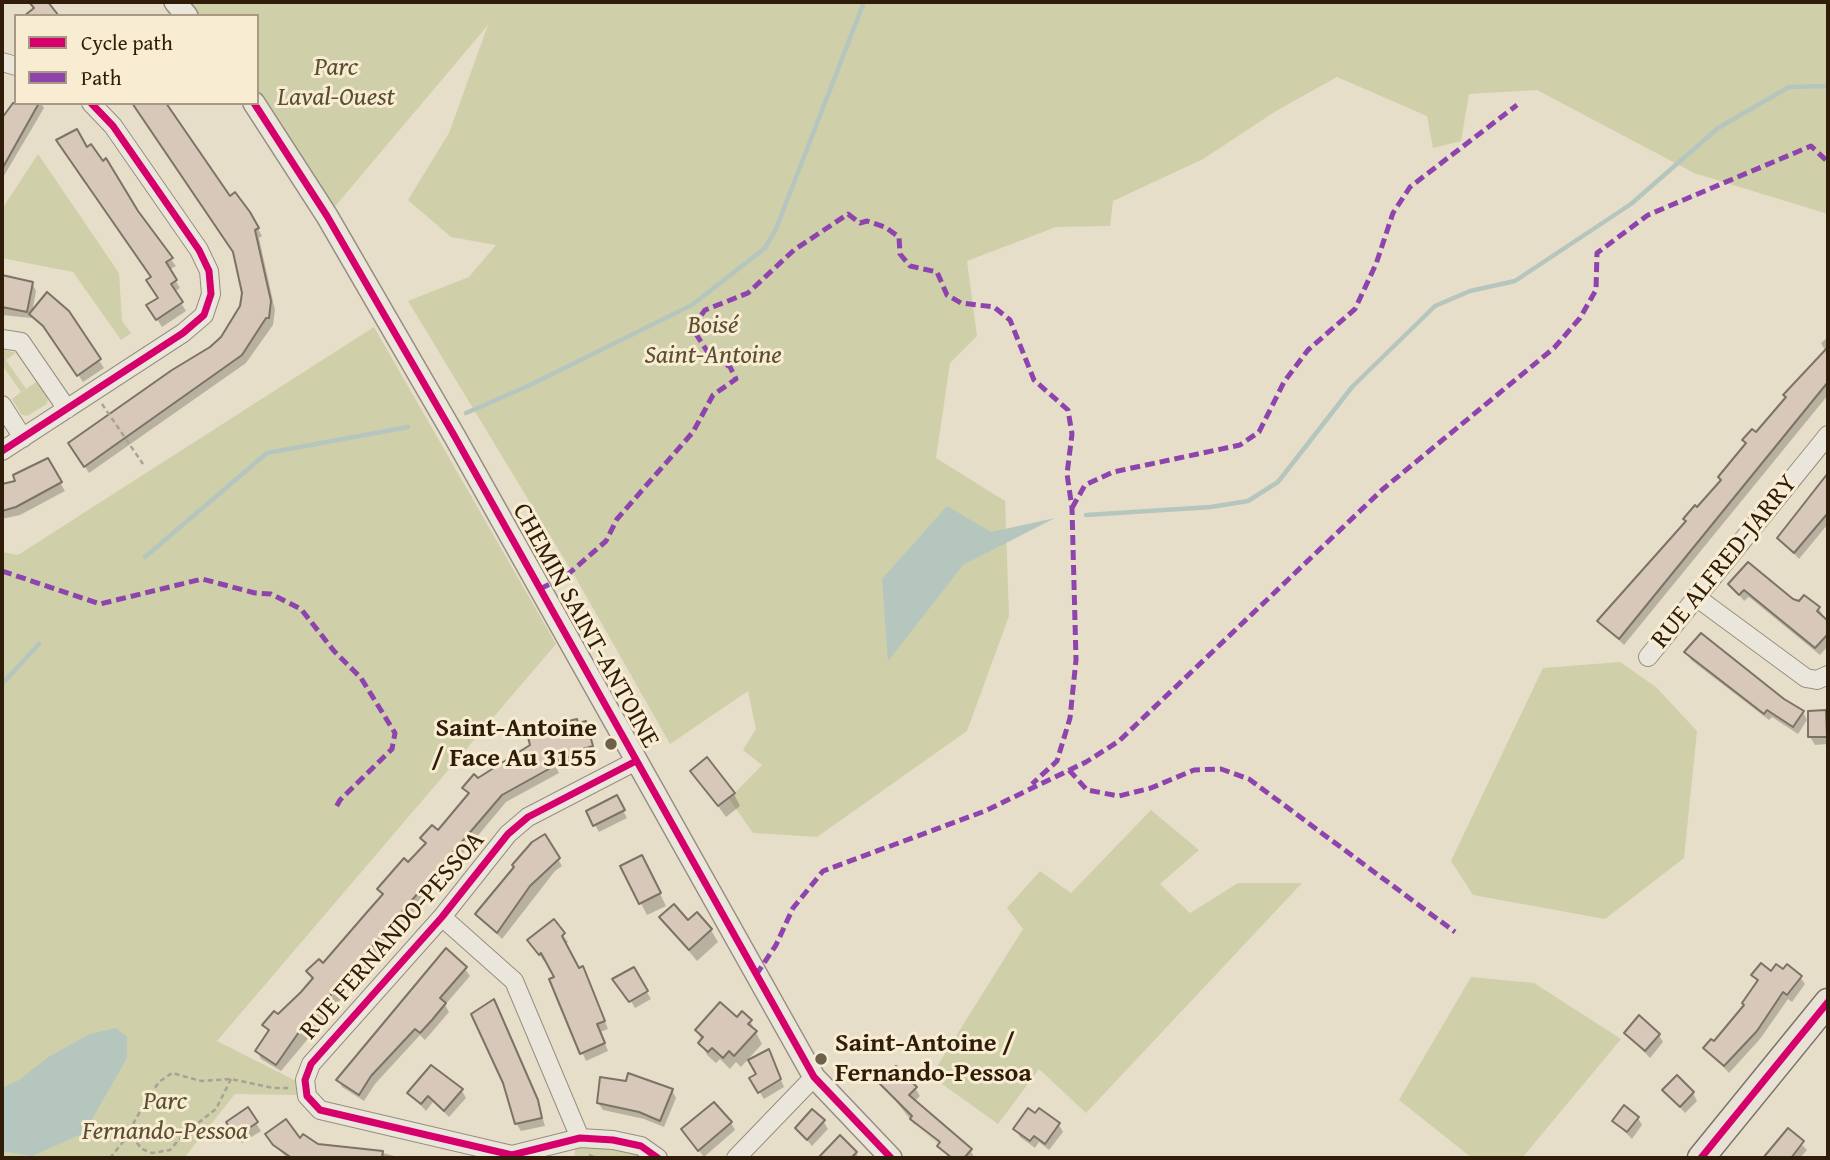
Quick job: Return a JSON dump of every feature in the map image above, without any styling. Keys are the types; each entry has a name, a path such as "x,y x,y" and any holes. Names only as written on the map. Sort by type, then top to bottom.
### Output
{"main road":[{"path":"1701,1158 1828,1002"}],"street":[{"path":"2,451 183,333 204,315 211,294 209,271 199,250 113,126 93,105"},
{"name":"CHEMIN SAINT-ANTOINE","path":"255,105 327,216 456,437 814,1076 891,1158"},
{"path":"2,339 21,342 67,409"},
{"path":"2,405 23,438"},
{"name":"RUE ALFRED-JARRY","path":"1648,657 1828,435"},
{"path":"1696,597 1805,678 1817,680 1828,676"},
{"name":"RUE FERNANDO-PESSOA","path":"306,1088 311,1064 442,917 508,834 528,817 636,761"},
{"path":"442,917 513,981 580,1138"},
{"path":"736,1158 814,1076"},
{"path":"306,1088 307,1096 320,1110 512,1155 580,1138 613,1140 641,1146 658,1158"}],"path":[{"path":"94,393 143,464"},
{"path":"231,1079 216,1109 184,1134 170,1150 160,1154 142,1149 132,1137 134,1122 166,1076 180,1074 201,1081 231,1079 273,1088 306,1088"},
{"path":"110,1158 133,1131"}],"green space":[{"name":"Boisé Saint-Antoine","path":"175,2 1828,2 1828,214 1694,173 1537,90 1469,94 1461,141 1433,148 1427,116 1337,77 1276,111 1203,159 1113,201 1110,226 1056,227 967,261 977,336 950,363 936,458 1005,501 1009,616 967,731 817,837 753,833 729,799 762,765 743,750 756,729 748,691 670,744 577,580 408,301 469,277 496,245 451,237 408,200 449,133 488,25 327,216 258,105 259,14 185,14"},
{"path":"38,154 119,273 122,321 131,333 121,340 73,272 2,258 2,209"},
{"name":"Parc Fernando-Pessoa","path":"374,327 556,644 217,1041 302,1084 301,1095 235,1094 184,1158 2,1158 2,552 18,555"},
{"path":"2,349 16,353 6,360 26,389 36,382 48,397 47,404 27,416 21,414 12,399 21,392 2,365"},
{"path":"1620,662 1656,687 1697,731 1684,858 1605,919 1473,895 1451,861 1543,668"},
{"path":"1151,810 1199,850 1160,884 1190,913 1238,883 1302,883 1086,1113 1039,1069 998,1124 931,1076 1023,929 1007,908 1040,871 1071,893"},
{"path":"1471,977 1534,983 1621,1039 1522,1158 1472,1158 1399,1100"},
{"path":"577,1141 647,1152 646,1158 574,1158"}],"shaded area":[{"path":"947,506 991,532 1055,518 963,565 888,661 882,579"},
{"path":"116,1028 127,1037 127,1058 84,1133 32,1156 2,1151 2,1088 19,1080 50,1056 90,1034"}],"building":[{"path":"29,2 48,2 57,14 26,14 34,8"},
{"path":"13,103 38,105 2,169 2,118"},
{"path":"133,105 167,105 230,196 235,192 250,212 259,228 255,230 271,301 269,318 266,318 242,355 84,467 68,443 221,337 240,306 242,293 233,252"},
{"path":"77,129 87,147 91,144 103,161 106,158 138,211 173,258 166,262 177,280 171,284 183,302 156,320 146,305 158,298 146,280 151,277 56,140"},
{"path":"2,275 33,282 27,312 2,307"},
{"path":"47,292 69,311 101,359 77,376 43,326 29,314"},
{"path":"1828,347 1828,382 1619,639 1597,621 1686,521 1683,519 1695,505 1697,507 1721,480 1718,477 1746,443 1742,440 1752,429 1756,432 1786,397 1783,395"},
{"path":"48,458 62,482 16,507 2,511 2,484 15,481 13,475"},
{"path":"1828,473 1828,513 1794,553 1777,538"},
{"path":"1748,562 1793,599 1799,601 1804,595 1820,607 1817,611 1828,621 1828,634 1815,648 1744,590 1739,595 1728,584"},
{"path":"1701,633 1784,699 1804,711 1793,727 1767,710 1764,714 1684,652"},
{"path":"1826,710 1827,737 1808,737 1808,711"},
{"path":"577,719 578,723 586,721 593,746 572,752 573,756 555,761 556,765 502,795 299,1032 276,1065 255,1051 269,1030 262,1025 274,1011 278,1014 313,978 306,971 319,959 323,963 383,894 377,889 404,858 408,862 426,843 420,838 432,825 438,830 469,793 462,788 474,774 478,778 530,745 528,737 549,730 548,726"},
{"path":"707,757 735,793 718,806 690,771"},
{"path":"617,795 625,810 593,826 586,811"},
{"path":"545,834 560,858 530,886 497,933 475,914 532,842"},
{"path":"642,855 661,893 639,904 620,866"},
{"path":"674,904 688,920 697,912 712,929 689,950 659,917"},
{"path":"554,919 565,933 562,936 579,968 583,966 605,1021 597,1024 605,1043 580,1054 549,979 554,977 541,953 539,955 527,940"},
{"path":"446,948 467,967 440,998 446,1003 432,1020 420,1033 415,1029 371,1076 359,1095 336,1080"},
{"path":"1761,963 1771,971 1776,964 1783,969 1787,964 1802,976 1787,995 1783,992 1757,1031 1724,1066 1703,1048 1711,1039 1714,1041 1744,1005 1742,1003 1758,980 1751,975"},
{"path":"634,967 648,991 629,1002 612,979"},
{"path":"494,999 538,1100 542,1118 515,1124 503,1083 471,1014"},
{"path":"720,1002 737,1017 742,1011 752,1020 748,1024 757,1031 734,1056 729,1051 723,1058 712,1048 708,1052 698,1043 703,1037 695,1030"},
{"path":"1639,1015 1660,1034 1645,1051 1624,1033"},
{"path":"769,1049 781,1079 758,1093 749,1078 756,1074 748,1060"},
{"path":"431,1065 463,1089 444,1111 428,1096 421,1104 407,1093"},
{"path":"896,1066 917,1087 909,1095 972,1149 964,1158 952,1158 937,1146 940,1142 910,1119 912,1116 879,1083"},
{"path":"628,1073 673,1089 660,1121 639,1112 597,1103 600,1077 626,1081"},
{"path":"1677,1075 1694,1092 1680,1107 1662,1090"},
{"path":"714,1102 732,1122 698,1151 681,1129"},
{"path":"1624,1105 1639,1117 1627,1132 1612,1121"},
{"path":"248,1107 258,1122 236,1137 226,1122"},
{"path":"1028,1108 1035,1113 1039,1108 1060,1123 1045,1144 1034,1136 1030,1141 1013,1129"},
{"path":"812,1109 825,1120 807,1140 795,1128"},
{"path":"286,1119 300,1138 303,1134 318,1144 383,1151 382,1158 292,1158 273,1145 265,1134"},
{"path":"1788,1128 1804,1141 1791,1158 1763,1158"},
{"path":"840,1135 857,1152 851,1158 818,1158"}],"waterway":[{"path":"466,413 528,386 692,305 765,248 776,229 864,2"},
{"path":"1086,515 1211,507 1248,501 1278,482 1352,387 1435,306 1470,291 1515,281 1631,204 1718,128 1789,87 1828,86"},
{"path":"145,557 267,453 408,427"},
{"path":"2,684 39,644"}],"marked path":[{"path":"1072,508 1085,485 1113,472 1240,445 1259,432 1284,382 1308,350 1355,309 1376,264 1393,213 1410,187 1517,105"},
{"path":"756,975 776,945 793,908 823,871 985,811 1086,762 1119,741 1383,489 1554,348 1580,318 1596,290 1597,253 1648,215 1811,146 1828,162"},
{"path":"540,589 566,576 606,541 617,519 693,432 713,395 736,379 730,367 707,351 696,334 696,322 705,310 748,293 794,250 848,214 860,223 867,221 885,227 899,237 900,254 910,266 937,272 947,295 961,303 994,307 1010,320 1034,380 1068,410 1072,434 1067,474 1072,508 1076,660 1070,718 1057,761 1032,784"},
{"path":"2,571 100,604 202,579 255,593 271,594 301,609 334,651 361,678 395,733 392,749 340,800 335,809"},
{"path":"1069,770 1087,790 1119,796 1151,788 1194,770 1221,769 1249,779 1455,932"}],"cycle path":[{"path":"2,451 183,333 204,315 211,294 209,271 199,250 113,126 93,105"},
{"path":"255,105 327,216 455,437 814,1077 891,1158"},
{"path":"636,761 528,817 508,834 442,917 311,1064 305,1080 307,1096 320,1110 512,1155 580,1138 613,1140 641,1146 658,1158"},
{"path":"1701,1158 1828,1002"}],"place":[{"name":"Saint-Antoine / Face Au 3155","path":"611,744"},
{"name":"Saint-Antoine / Fernando-Pessoa","path":"821,1059"}],"park label":[{"name":"Parc Laval-Ouest","path":"336,83"}]}
